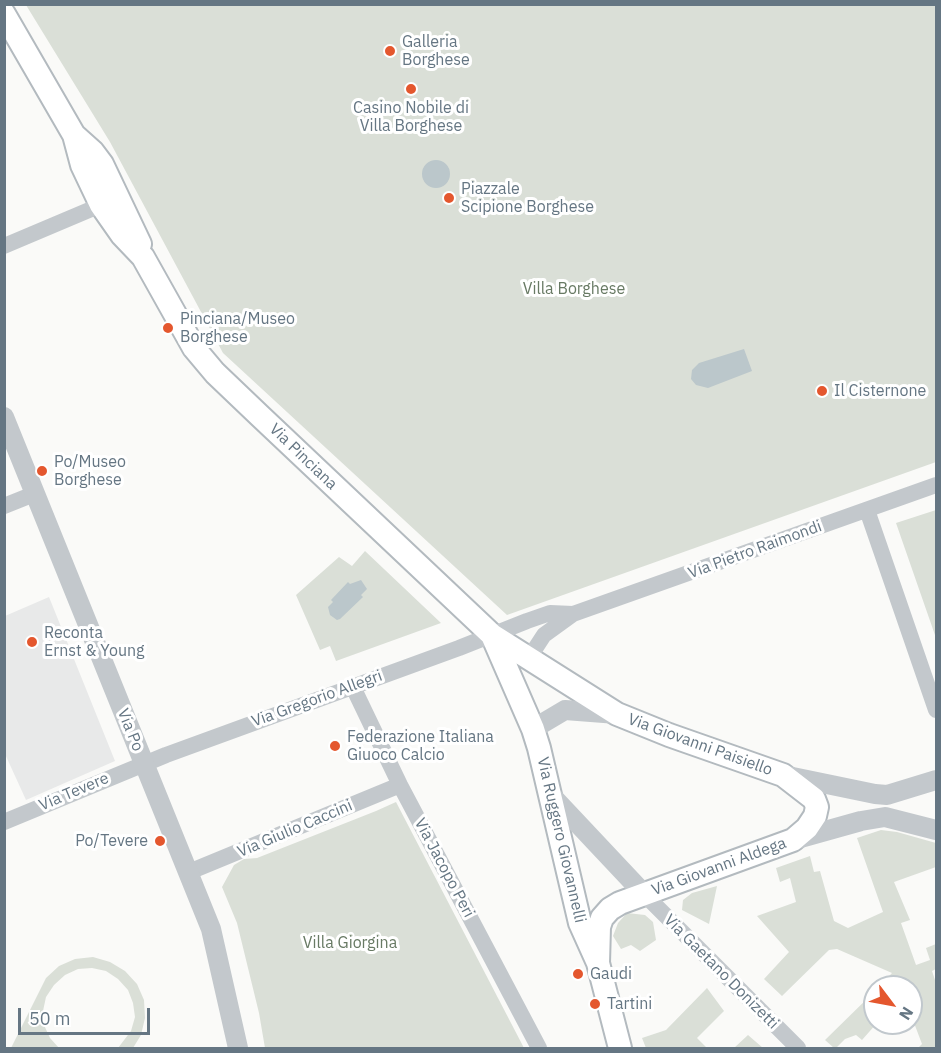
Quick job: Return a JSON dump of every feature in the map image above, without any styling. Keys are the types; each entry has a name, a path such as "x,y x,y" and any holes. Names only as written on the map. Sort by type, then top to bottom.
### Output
{"main road":[{"name":"Via Pinciana","path":"4,14 74,135 82,165 101,205 122,235 143,257"},
{"name":"Via Pinciana","path":"74,135 93,152 102,164 137,235 143,257 190,343 215,373 492,635"},
{"name":"Via Giovanni Paisiello","path":"492,635 617,714 783,775 807,792 817,807 812,823 793,840"},
{"name":"Via Ruggero Giovannelli","path":"492,635 533,729 544,764 580,923 598,963 620,1048"},
{"name":"Via Giovanni Aldega","path":"598,963 599,927 604,915 614,905 793,840"}],"street":[{"name":"Via Pinciana","path":"101,205 137,235"},
{"path":"4,246 101,205"},
{"name":"Via Po","path":"4,417 211,929 238,1048"},
{"name":"Via Pietro Raimondi","path":"529,658 544,635 573,614 936,485"},
{"path":"4,506 34,494"},
{"path":"867,510 936,710"},
{"name":"Via Pietro Raimondi","path":"492,635 550,613 573,614"},
{"name":"Via Gregorio Allegri","path":"143,763 492,635"},
{"name":"Via Jacopo Peri","path":"352,686 400,785 539,1048"},
{"name":"Via Giovanni Paisiello","path":"533,729 565,710 617,714"},
{"name":"Via Tevere","path":"4,822 143,763"},
{"path":"783,775 881,795 888,795 936,780"},
{"name":"Via Giulio Caccini","path":"189,872 400,785"},
{"path":"550,794 645,895"},
{"path":"793,840 885,817 936,830"},
{"name":"Via Gaetano Donizetti","path":"645,895 798,1048"}],"shaded area":[{"path":"436,160 446,164 450,174 446,184 436,188 426,184 422,174 426,164"},
{"path":"744,349 752,371 708,388 696,385 691,379 692,370 699,363"},
{"path":"361,580 367,589 361,595 363,597 340,619 337,620 330,615 328,607 333,602 331,600 348,582 350,584"},
{"path":"49,597 115,761 26,800 5,754 5,616"}],"green space":[{"name":"Villa Borghese","path":"26,5 936,5 936,462 507,615 223,353 110,142"},
{"path":"936,510 936,638 896,523"},
{"path":"365,551 441,623 336,661 330,646 320,650 296,595 339,557 352,566"},
{"name":"Villa Giorgina","path":"396,802 524,1048 265,1048 237,923 222,887 234,865 244,859 257,858"},
{"path":"881,830 936,843 936,867 894,882 910,920 901,923 916,965 930,960 926,948 936,944 936,969 932,971 936,983 936,1048 918,1048 922,1044 919,1035 923,1035 923,975 890,975 892,973 837,949 829,950 782,996 764,979 789,952 757,916 796,902 790,878 780,882 776,868 810,856 814,872 820,871 834,921 848,928 883,912 857,838"},
{"path":"717,886 709,924 682,910 683,900 692,893"},
{"path":"627,913 645,915 653,922 656,940 640,951 631,945 621,949 613,936 618,923"},
{"path":"93,957 110,962 125,971 137,984 144,1000 145,1018 141,1035 133,1048 118,1048 131,1031 135,1017 128,990 106,971 92,968 78,969 65,975 46,997 43,1011 44,1025 50,1038 59,1048 11,1048 46,978 59,966 75,959"},
{"path":"707,988 724,1011 697,1038 707,1048 646,1048 642,1038 666,1030"},
{"path":"863,1003 863,1035 866,1035 862,1040 856,1035 845,1039 834,1048 825,1040"},
{"path":"748,1035 763,1048 734,1048"}],"place":[{"name":"Galleria Borghese","path":"390,51"},
{"name":"Casino Nobile di Villa Borghese","path":"411,89"},
{"name":"Piazzale Scipione Borghese","path":"449,198"},
{"name":"Pinciana/Museo Borghese","path":"168,328"},
{"name":"Il Cisternone","path":"822,391"},
{"name":"Po/Museo Borghese","path":"42,471"},
{"name":"Reconta Ernst & Young","path":"32,642"},
{"name":"Federazione Italiana Giuoco Calcio","path":"335,746"},
{"name":"Po/Tevere","path":"160,841"},
{"name":"Gaudi","path":"578,974"},
{"name":"Tartini","path":"595,1004"}]}
